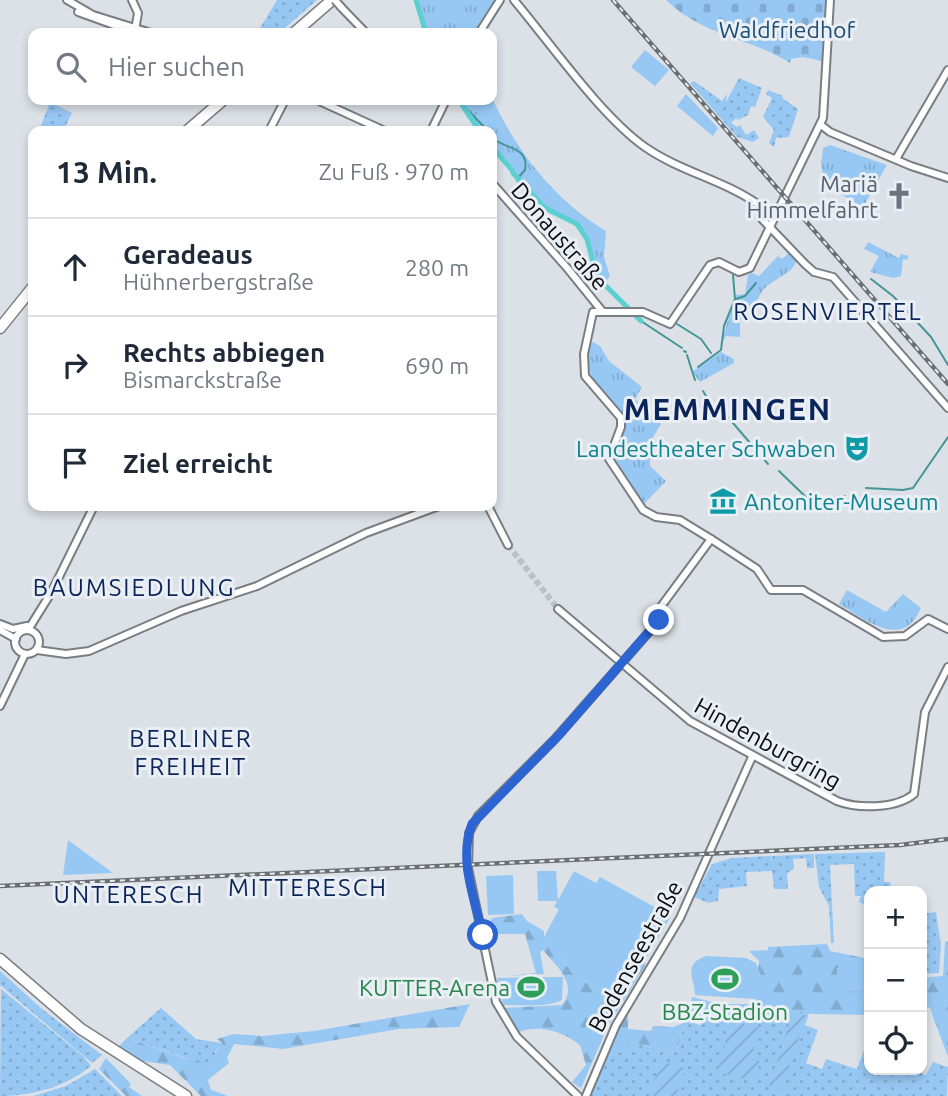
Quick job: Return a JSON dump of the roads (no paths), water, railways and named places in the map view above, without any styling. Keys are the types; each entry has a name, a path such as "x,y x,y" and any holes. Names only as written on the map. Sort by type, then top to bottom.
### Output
{"highway":[{"path":"301,28 337,2"},
{"path":"307,28 337,2"},
{"path":"187,126 211,105"},
{"path":"193,126 217,105"},
{"path":"0,320 28,287"},
{"path":"0,328 28,293"},
{"path":"0,959 81,1029 186,1096"},
{"path":"0,967 72,1029 175,1096"}],"street":[{"path":"61,0 95,21 124,28"},
{"path":"67,0 93,15 128,28"},
{"path":"132,0 138,13 136,28"},
{"path":"482,28 500,0"},
{"path":"514,0 629,134 670,163 757,203 761,208 762,219 810,269 829,275 948,408"},
{"path":"830,0 828,74 821,125 747,270 739,272 716,262 710,265 670,324 633,311 602,311 591,315 584,361 586,378 622,420 609,459 643,510 656,517 680,520 711,539 757,569 771,590 803,590 883,637 905,636 925,620 934,620 948,629"},
{"path":"337,2 361,28"},
{"path":"896,159 948,70"},
{"path":"272,126 282,105"},
{"path":"318,105 364,126"},
{"path":"328,105 374,126"},
{"path":"433,126 444,105"},
{"path":"821,125 830,132 948,178"},
{"path":"811,140 820,132 830,132"},
{"name":"Donaustraße","path":"497,189 602,311"},
{"path":"18,636 31,631 91,511"},
{"path":"23,653 38,647 73,654 102,645 181,611 257,586 366,533 425,511"},
{"path":"490,511 509,545"},
{"path":"578,1096 517,1037 496,1002 468,868 468,843 472,824 650,630 660,608 711,539"},
{"name":"Hindenburgring","path":"558,609 690,721 752,757 846,805 871,806 902,800 914,794 925,712 948,667"},
{"path":"0,626 19,628 31,624 41,613"},
{"path":"0,626 18,636 23,653 0,706"},
{"path":"31,631 38,647"},
{"name":"Bodenseestraße","path":"586,1096 616,1025 680,919 752,757"}],"waterway":[{"path":"416,0 424,28"},
{"path":"462,105 477,126"},
{"path":"463,105 483,126"},
{"path":"497,141 523,156 525,170 517,179"},
{"path":"497,153 512,170"},
{"path":"513,173 545,208 577,224 587,239 595,270 605,285 641,321"},
{"path":"698,367 721,350 724,326 735,299 733,275"},
{"path":"871,279 893,296 931,337 948,365"},
{"path":"736,299 745,296 756,283"},
{"path":"641,321 682,348"},
{"path":"677,324 701,339 711,353"},
{"path":"687,355 695,380"},
{"path":"703,391 706,396"},
{"path":"714,407 720,412"},
{"path":"727,416 768,464"},
{"path":"866,488 913,488 948,437"},
{"path":"779,471 811,502 845,496"}],"tunnel":[{"path":"508,545 558,609"}],"railway":[{"path":"613,0 948,384"},
{"path":"0,886 900,845 948,839"}],"place":[{"name":"Mariä Himmelfahrt","path":"899,196"},
{"name":"Landestheater Schwaben","path":"857,448"},
{"name":"Antoniter-Museum","path":"723,501"},
{"name":"BBZ-Stadion","path":"725,979"},
{"name":"KUTTER-Arena","path":"531,987"}],"district":[{"name":"ROSENVIERTEL","path":"828,311"},
{"name":"MEMMINGEN","path":"728,409"},
{"name":"BAUMSIEDLUNG","path":"134,587"},
{"name":"BERLINER FREIHEIT","path":"191,752"},
{"name":"MITTERESCH","path":"308,887"},
{"name":"UNTERESCH","path":"129,894"}],"park label":[{"name":"Waldfriedhof","path":"787,29"}]}
